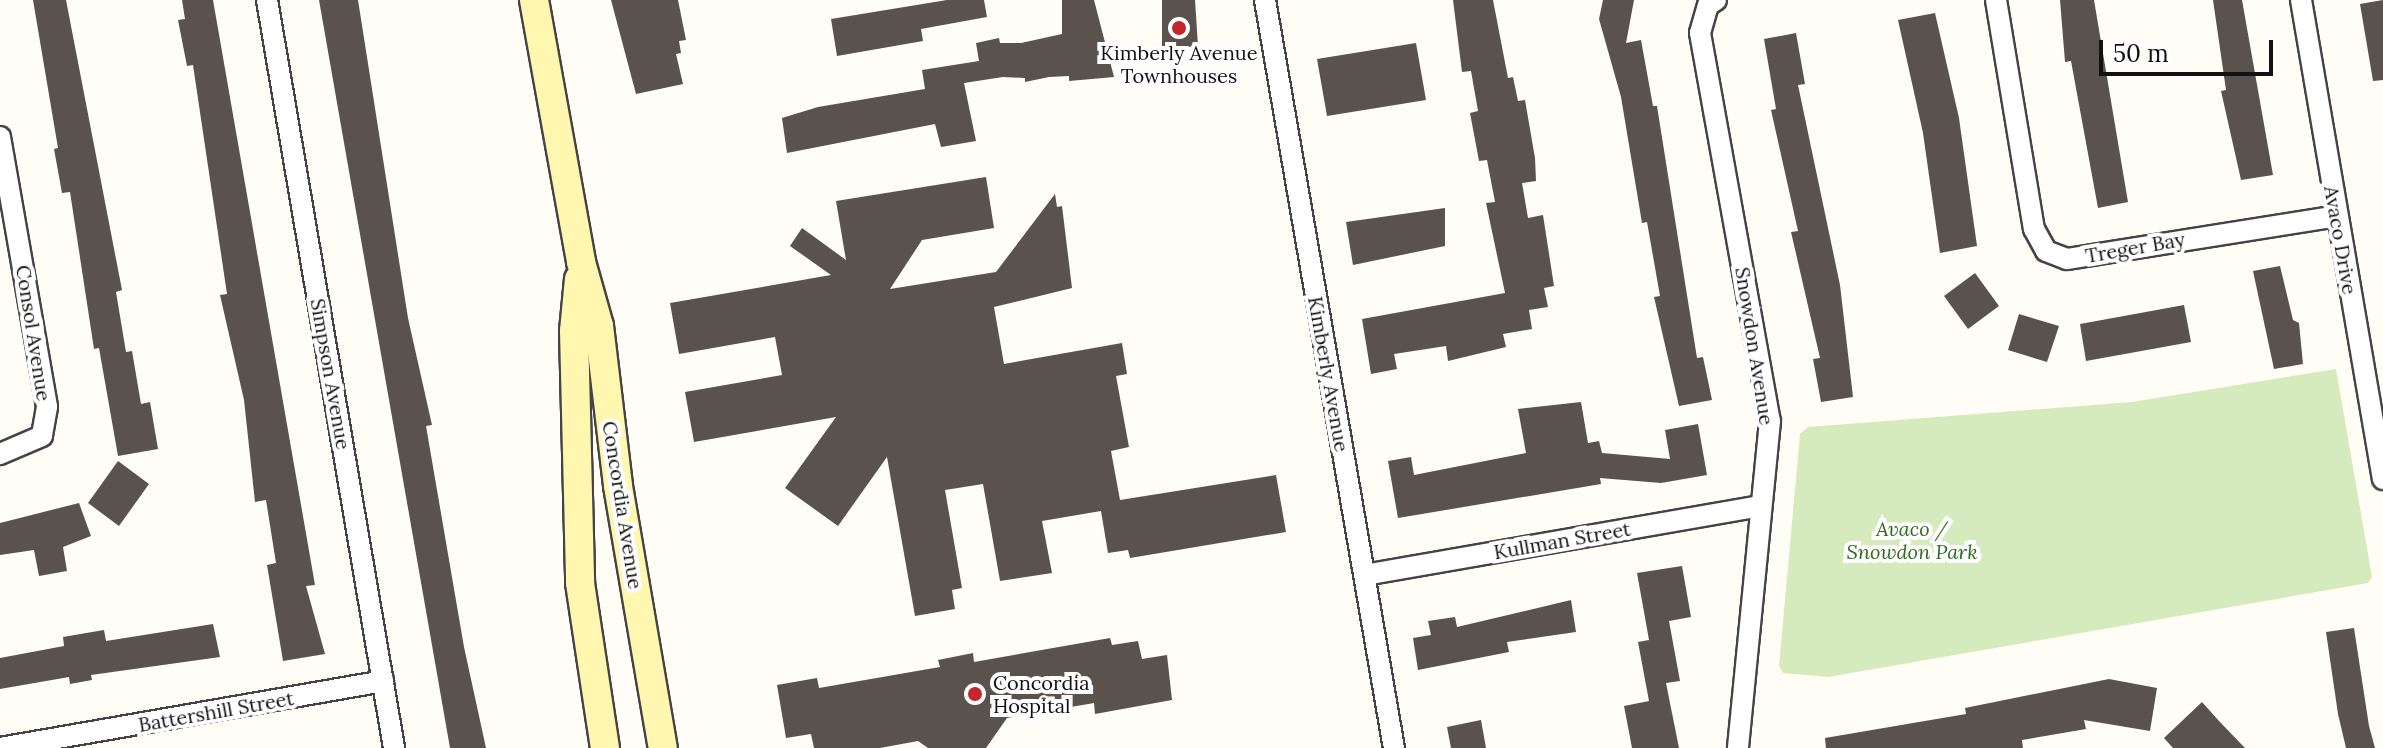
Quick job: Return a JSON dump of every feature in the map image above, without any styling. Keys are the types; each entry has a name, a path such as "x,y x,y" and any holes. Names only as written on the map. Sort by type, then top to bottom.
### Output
{"main road":[{"name":"Concordia Avenue","path":"534,0 581,262 599,326 618,486 663,748"},
{"name":"Concordia Avenue","path":"581,262 574,331 580,583 605,748"}],"street":[{"name":"Simpson Avenue","path":"267,0 394,748"},
{"name":"Kimberly Avenue","path":"1265,0 1394,748"},
{"name":"Snowdon Avenue","path":"1716,0 1708,5 1700,33 1770,421 1738,748"},
{"name":"Treger Bay","path":"1996,0 2034,229 2046,251 2067,259 2337,216"},
{"name":"Avaco Drive","path":"2301,0 2383,479"},
{"name":"Consol Avenue","path":"0,137 47,407 42,436 0,454"},
{"name":"Kullman Street","path":"1365,575 1760,506"},
{"name":"Battershill Street","path":"0,748 383,681"}],"green space":[{"name":"Avaco / Snowdon Park","path":"2336,369 2372,577 2368,583 1828,677 1783,673 1779,666 1800,434 1808,427 2132,402"}],"building":[{"path":"33,0 66,0 122,290 116,292 126,352 132,351 141,404 150,402 158,449 118,456 99,348 94,349 70,192 62,193 54,149 58,148"},
{"path":"182,0 213,0 315,585 306,586 325,654 283,661 267,565 276,563 266,500 255,502 244,400 220,295 227,294 193,65 187,66 178,20 185,19"},
{"path":"319,0 358,0 408,318 432,425 426,426 464,647 486,748 450,748"},
{"path":"611,0 678,0 686,40 679,41 681,53 676,54 683,84 636,94"},
{"path":"947,0 984,0 987,17 921,29 923,41 837,56 831,19"},
{"path":"1062,0 1094,0 1114,77 1069,81 1069,76 1049,77 1025,82 1025,78 1003,77 964,83 976,141 941,147 935,124 787,153 782,118 818,107 925,89 922,70 979,61 976,43 999,38 1000,43 1021,43 1062,34"},
{"name":"Kimberly Avenue Townhouses","path":"1162,0 1195,0 1198,46 1162,53"},
{"path":"1453,0 1493,0 1508,78 1513,77 1518,101 1525,100 1535,158 1536,181 1522,183 1528,218 1543,215 1554,286 1544,288 1548,307 1529,310 1532,329 1503,334 1506,347 1448,361 1446,346 1394,354 1397,369 1371,374 1362,319 1505,293 1486,203 1495,202 1487,160 1479,161 1470,113 1478,111 1471,71 1462,72"},
{"path":"1603,0 1634,0 1626,43 1641,40 1653,106 1657,106 1697,358 1703,357 1712,400 1679,406 1654,297 1660,296 1647,222 1642,223 1621,97 1599,19"},
{"path":"2060,0 2094,0 2128,202 2098,208 2071,61 2065,62"},
{"path":"2213,0 2242,0 2273,175 2241,180 2221,91 2226,90"},
{"path":"2383,0 2383,80 2373,81 2360,4"},
{"path":"1935,13 1959,118 1977,246 1940,253 1923,133 1898,20"},
{"path":"1796,33 1805,84 1798,85 1840,285 1853,397 1821,402 1813,359 1820,358 1791,232 1798,231 1771,110 1776,109 1764,39"},
{"path":"1416,43 1426,100 1327,116 1317,59"},
{"path":"986,177 994,228 922,240 890,289 996,272 1055,194 1057,207 1062,206 1072,288 994,307 1004,364 1122,343 1127,374 1116,376 1129,447 1111,451 1120,500 1276,475 1286,532 1130,558 1128,550 1108,553 1101,511 1042,521 1052,573 1000,581 983,484 945,490 962,588 952,590 955,609 915,616 887,457 838,526 785,488 836,417 694,442 685,392 782,375 775,337 679,354 670,303 831,275 790,246 802,228 846,260 836,201"},
{"path":"1445,208 1445,246 1353,265 1346,222"},
{"path":"2280,266 2293,320 2299,323 2303,364 2274,369 2253,271"},
{"path":"1975,273 1999,306 1968,329 1944,296"},
{"path":"2184,305 2191,342 2086,361 2080,324"},
{"path":"2019,314 2059,326 2047,362 2008,350"},
{"path":"1581,402 1588,443 1599,441 1602,453 1670,459 1665,430 1698,424 1707,475 1661,483 1600,478 1601,484 1398,518 1388,461 1411,457 1414,475 1526,453 1518,409"},
{"path":"118,461 149,484 119,526 88,503"},
{"path":"79,503 91,536 63,547 67,571 39,576 34,550 0,555 0,523"},
{"path":"1682,566 1691,617 1669,621 1680,681 1666,683 1679,748 1632,748 1624,706 1649,701 1638,642 1649,640 1637,573"},
{"path":"1571,600 1576,632 1507,642 1509,652 1418,670 1413,638 1431,635 1428,621 1455,617 1457,627"},
{"path":"213,624 220,657 91,675 92,680 70,684 69,677 0,689 0,658 64,646 63,637 104,630 106,641"},
{"path":"2354,628 2375,748 2346,748 2338,714 2326,632"},
{"name":"Concordia Hospital","path":"1110,638 1112,645 1138,641 1142,659 1167,655 1172,700 1095,714 1094,703 1007,718 986,748 928,748 918,741 880,748 814,748 811,734 786,738 777,685 817,678 819,688 940,667 938,660 973,653 974,662"},
{"path":"2109,679 2157,688 2150,731 2084,720 2086,729 2022,740 2023,748 1826,748 1825,738 1966,714 1965,708"},
{"path":"2202,702 2245,748 2173,748 2164,738"},
{"path":"1481,720 1486,748 1451,748 1447,727"}],"place":[{"name":"Kimberly Avenue Townhouses","path":"1179,28"},
{"name":"Concordia Hospital","path":"975,694"}]}
